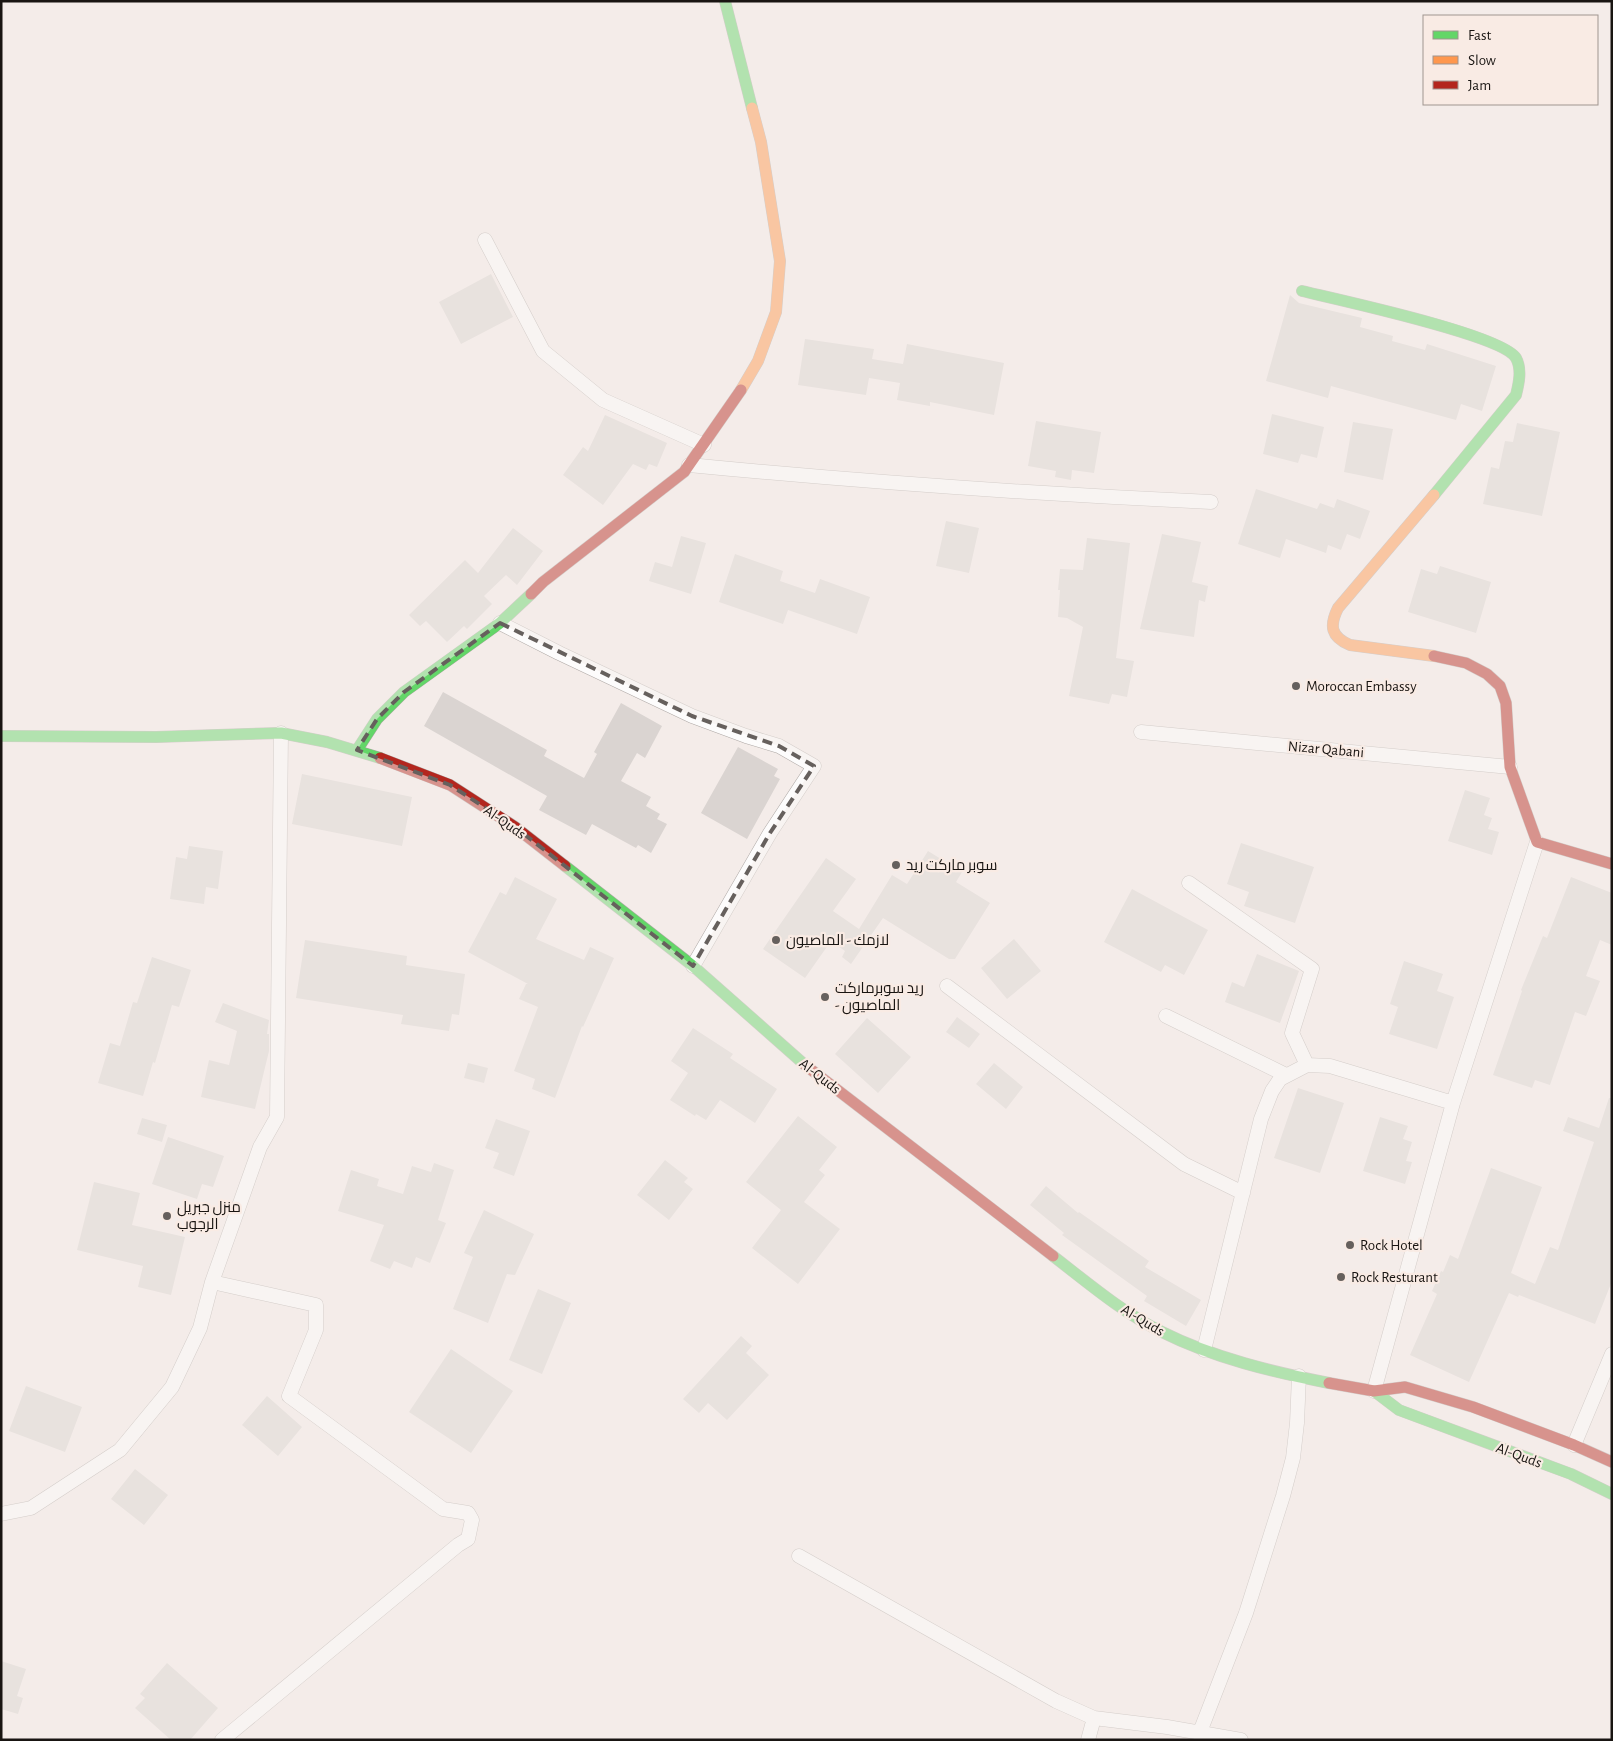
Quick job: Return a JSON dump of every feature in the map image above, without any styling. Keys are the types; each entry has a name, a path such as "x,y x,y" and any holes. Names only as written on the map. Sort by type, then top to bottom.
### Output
{"street":[{"path":"357,750 378,719 404,692 500,623 542,582 684,472 735,401 758,361 776,312 780,261 761,142 725,1"},
{"path":"485,240 543,351 603,400 704,445"},
{"path":"1302,290 1434,324 1499,345 1515,356 1519,368 1519,382 1516,395 1482,438 1362,577 1338,608 1332,619 1332,628 1342,642 1350,645 1433,656 1466,664 1487,674 1500,686 1506,704 1510,766 1537,842 1454,1103 1374,1391"},
{"path":"689,465 800,476 1014,492 1212,502"},
{"path":"500,623 692,716 779,746 814,766 770,833 693,966"},
{"name":"Nizar Qabani","path":"1141,732 1510,766"},
{"path":"1,1514 32,1508 120,1450 172,1388 200,1328 212,1282 260,1147 277,1117 281,733"},
{"name":"Al-Quds","path":"1,736 156,737 281,733 357,750 394,762 450,785 514,827 693,966 806,1066 1117,1304 1162,1332 1204,1350 1278,1372 1374,1391 1404,1387 1473,1407 1574,1445 1612,1462"},
{"path":"1537,842 1612,864"},
{"path":"1189,883 1312,969 1292,1033 1307,1066"},
{"path":"947,986 1184,1164 1243,1193"},
{"path":"1166,1016 1286,1075"},
{"path":"1204,1350 1261,1119 1272,1091 1280,1079 1307,1066 1330,1066 1454,1103"},
{"path":"212,1282 316,1304 316,1330 289,1396 443,1509 468,1513 472,1520 468,1539 442,1558 222,1740"},
{"path":"1574,1445 1612,1354"},
{"path":"1200,1732 1246,1613 1283,1496 1293,1458 1299,1376"},
{"name":"Al-Quds","path":"1374,1391 1399,1410 1571,1474 1612,1494"},
{"path":"799,1556 1056,1701 1094,1718 1200,1732 1241,1740"},
{"path":"1088,1740 1094,1718"}],"highlighted area":[{"path":"500,623 692,716 779,746 814,766 770,833 693,966 515,827 450,785 357,750 377,719 404,692"}],"building":[{"path":"491,274 513,317 461,344 439,302"},
{"path":"1290,295 1299,303 1362,318 1360,327 1393,336 1392,341 1425,350 1427,344 1496,366 1482,411 1461,404 1456,420 1331,386 1328,398 1266,381"},
{"path":"805,339 874,349 872,359 903,364 907,344 1004,363 994,415 930,402 930,406 897,400 900,383 869,378 866,395 798,385"},
{"path":"1272,414 1324,427 1317,458 1301,454 1298,463 1263,454"},
{"path":"605,415 667,443 657,467 649,464 646,470 633,464 603,505 563,475 583,447 588,451"},
{"path":"1036,421 1101,432 1094,473 1072,470 1071,480 1055,477 1056,471 1028,466"},
{"path":"1353,422 1393,429 1383,480 1344,472"},
{"path":"1517,423 1560,432 1542,516 1483,504 1491,467 1499,469 1505,441 1513,442"},
{"path":"1256,489 1317,509 1320,503 1334,508 1337,499 1370,511 1360,539 1347,534 1341,550 1328,545 1326,553 1286,539 1280,558 1238,544"},
{"path":"946,521 979,528 969,573 936,566"},
{"path":"513,528 543,551 517,585 506,575 484,596 492,604 467,629 464,626 447,642 426,621 420,626 409,615 465,560 478,573"},
{"path":"1162,534 1201,542 1192,582 1208,586 1205,602 1199,600 1194,637 1140,629"},
{"path":"681,536 706,543 691,594 649,581 655,562 672,567"},
{"path":"1087,538 1130,543 1116,658 1134,661 1127,697 1112,694 1109,704 1069,696 1083,627 1067,618 1058,617 1060,569 1083,570"},
{"path":"735,554 783,571 780,581 815,593 820,579 870,597 857,634 788,610 783,624 719,602"},
{"path":"1440,566 1491,582 1476,633 1408,612 1421,569 1437,574"},
{"path":"443,692 547,750 544,756 584,778 597,754 594,752 621,703 662,726 645,758 637,753 621,781 651,797 646,806 660,814 657,819 667,824 651,853 638,845 636,848 592,824 586,835 539,810 547,796 424,726"},
{"path":"738,747 778,769 774,776 780,779 747,839 701,813"},
{"path":"302,774 412,797 402,846 292,824"},
{"path":"1465,790 1490,798 1484,815 1492,818 1488,829 1499,832 1492,855 1448,841"},
{"path":"1241,843 1314,867 1295,923 1244,906 1249,892 1227,884"},
{"path":"189,846 223,851 218,889 206,887 204,904 170,899 176,857 187,859"},
{"path":"928,851 962,872 956,882 990,903 955,959 949,959 883,918 851,964 842,957 845,951 831,941 805,978 763,949 826,858 856,879 833,911 859,929 892,875 907,884"},
{"path":"515,877 557,899 536,939 584,960 590,947 614,958 582,1026 555,1098 532,1089 535,1079 514,1071 538,1007 519,999 526,984 528,984 468,952 500,892 506,895"},
{"path":"1571,877 1612,893 1612,945 1600,940 1586,976 1600,981 1586,1016 1575,1012 1550,1085 1535,1080 1532,1088 1493,1075 1521,990 1543,936 1547,938"},
{"path":"1132,889 1208,930 1184,975 1165,965 1161,972 1104,942"},
{"path":"1014,939 1041,971 1007,999 981,968"},
{"path":"305,940 407,956 406,965 465,974 459,1015 452,1014 449,1031 401,1024 403,1015 296,998"},
{"path":"1257,954 1299,971 1280,1023 1225,1002 1232,982 1244,987"},
{"path":"152,957 191,970 179,1007 172,1005 143,1096 98,1083 110,1043 120,1046 133,1002 137,1003"},
{"path":"1404,961 1443,974 1437,991 1454,997 1437,1049 1389,1034 1398,1007 1390,1004"},
{"path":"223,1003 269,1020 267,1034 269,1034 269,1051 255,1109 201,1097 209,1060 229,1065 237,1031 215,1022"},
{"path":"957,1017 980,1034 969,1048 946,1032"},
{"path":"867,1018 911,1057 878,1093 835,1054"},
{"path":"693,1028 733,1054 730,1058 777,1089 755,1123 720,1100 706,1120 696,1114 695,1116 670,1100 688,1073 671,1061"},
{"path":"468,1063 488,1068 484,1083 464,1078"},
{"path":"994,1063 1023,1087 1006,1109 976,1084"},
{"path":"1298,1088 1344,1103 1320,1173 1274,1158"},
{"path":"1609,1098 1612,1098 1612,1281 1595,1324 1519,1295 1518,1297 1509,1293 1469,1382 1410,1355 1437,1294 1432,1291 1441,1271 1443,1272 1450,1255 1458,1259 1491,1168 1542,1187 1511,1273 1535,1284 1550,1247 1558,1250 1594,1142 1563,1131 1568,1117 1599,1128"},
{"path":"798,1116 837,1147 819,1170 825,1175 804,1202 840,1229 798,1284 752,1248 781,1210 746,1182"},
{"path":"1380,1117 1408,1126 1403,1139 1412,1142 1406,1161 1412,1162 1405,1184 1363,1171"},
{"path":"142,1118 167,1125 162,1142 137,1134"},
{"path":"496,1119 530,1131 514,1176 493,1168 499,1153 485,1148"},
{"path":"168,1137 224,1156 213,1187 202,1184 197,1199 152,1184"},
{"path":"665,1160 688,1178 684,1182 693,1189 669,1220 637,1195"},
{"path":"434,1163 454,1170 438,1220 446,1223 430,1263 416,1257 412,1268 394,1261 390,1269 370,1261 384,1225 338,1211 351,1170 379,1179 377,1186 403,1194 412,1166 431,1172"},
{"path":"94,1182 140,1193 132,1225 185,1237 171,1295 138,1287 143,1266 77,1250"},
{"path":"1046,1186 1078,1213 1149,1261 1145,1267 1201,1300 1186,1326 1144,1301 1147,1296 1062,1235 1064,1233 1030,1205"},
{"path":"484,1210 534,1234 515,1275 507,1274 488,1323 453,1309 473,1257 464,1253"},
{"path":"538,1289 571,1303 542,1374 509,1360"},
{"path":"741,1336 752,1346 746,1353 769,1375 727,1420 708,1403 699,1413 683,1399"},
{"path":"451,1349 513,1391 471,1453 409,1412"},
{"path":"26,1386 82,1407 65,1452 9,1431"},
{"path":"267,1396 302,1427 278,1456 242,1425"},
{"path":"135,1469 168,1495 144,1525 111,1499"},
{"path":"1,1661 26,1669 17,1696 23,1698 18,1714 1,1709"},
{"path":"167,1663 218,1708 190,1740 171,1740 135,1708 145,1698 140,1694"}],"traffic: fast":[{"path":"725,1 752,108"},
{"path":"1302,291 1451,329 1482,339 1504,349 1516,358 1519,371 1516,395 1434,495"},
{"path":"357,750 377,719 404,692 500,623 531,594"},
{"path":"1,736 156,737 281,733 327,742 380,758"},
{"path":"565,866 693,966 805,1065"},
{"path":"1053,1256 1133,1316 1162,1332 1223,1357 1329,1383"},
{"path":"1374,1391 1399,1410 1571,1474 1612,1494"}],"traffic: slow":[{"path":"741,390 758,361 776,312 780,261 761,142 752,108"},
{"path":"1434,495 1338,608 1333,620 1335,635 1350,645 1434,656"}],"traffic: jam":[{"path":"531,594 543,582 684,472 741,390"},
{"path":"1434,656 1466,663 1487,674 1500,686 1506,703 1510,767 1537,842 1612,864"},
{"path":"380,758 450,785 515,827 565,866"},
{"path":"805,1065 1053,1256"},
{"path":"1329,1383 1374,1391 1405,1387 1473,1407 1574,1445 1612,1462"}],"place":[{"name":"Moroccan Embassy","path":"1296,686"},
{"name":"سوبر ماركت ريد","path":"896,865"},
{"name":"لازمك - الماصيون","path":"776,940"},
{"name":"ريد سوبرماركت - الماصيون","path":"825,997"},
{"name":"منزل جبريل الرجوب","path":"167,1216"},
{"name":"Rock Hotel","path":"1350,1245"},
{"name":"Rock Resturant","path":"1341,1277"}]}
